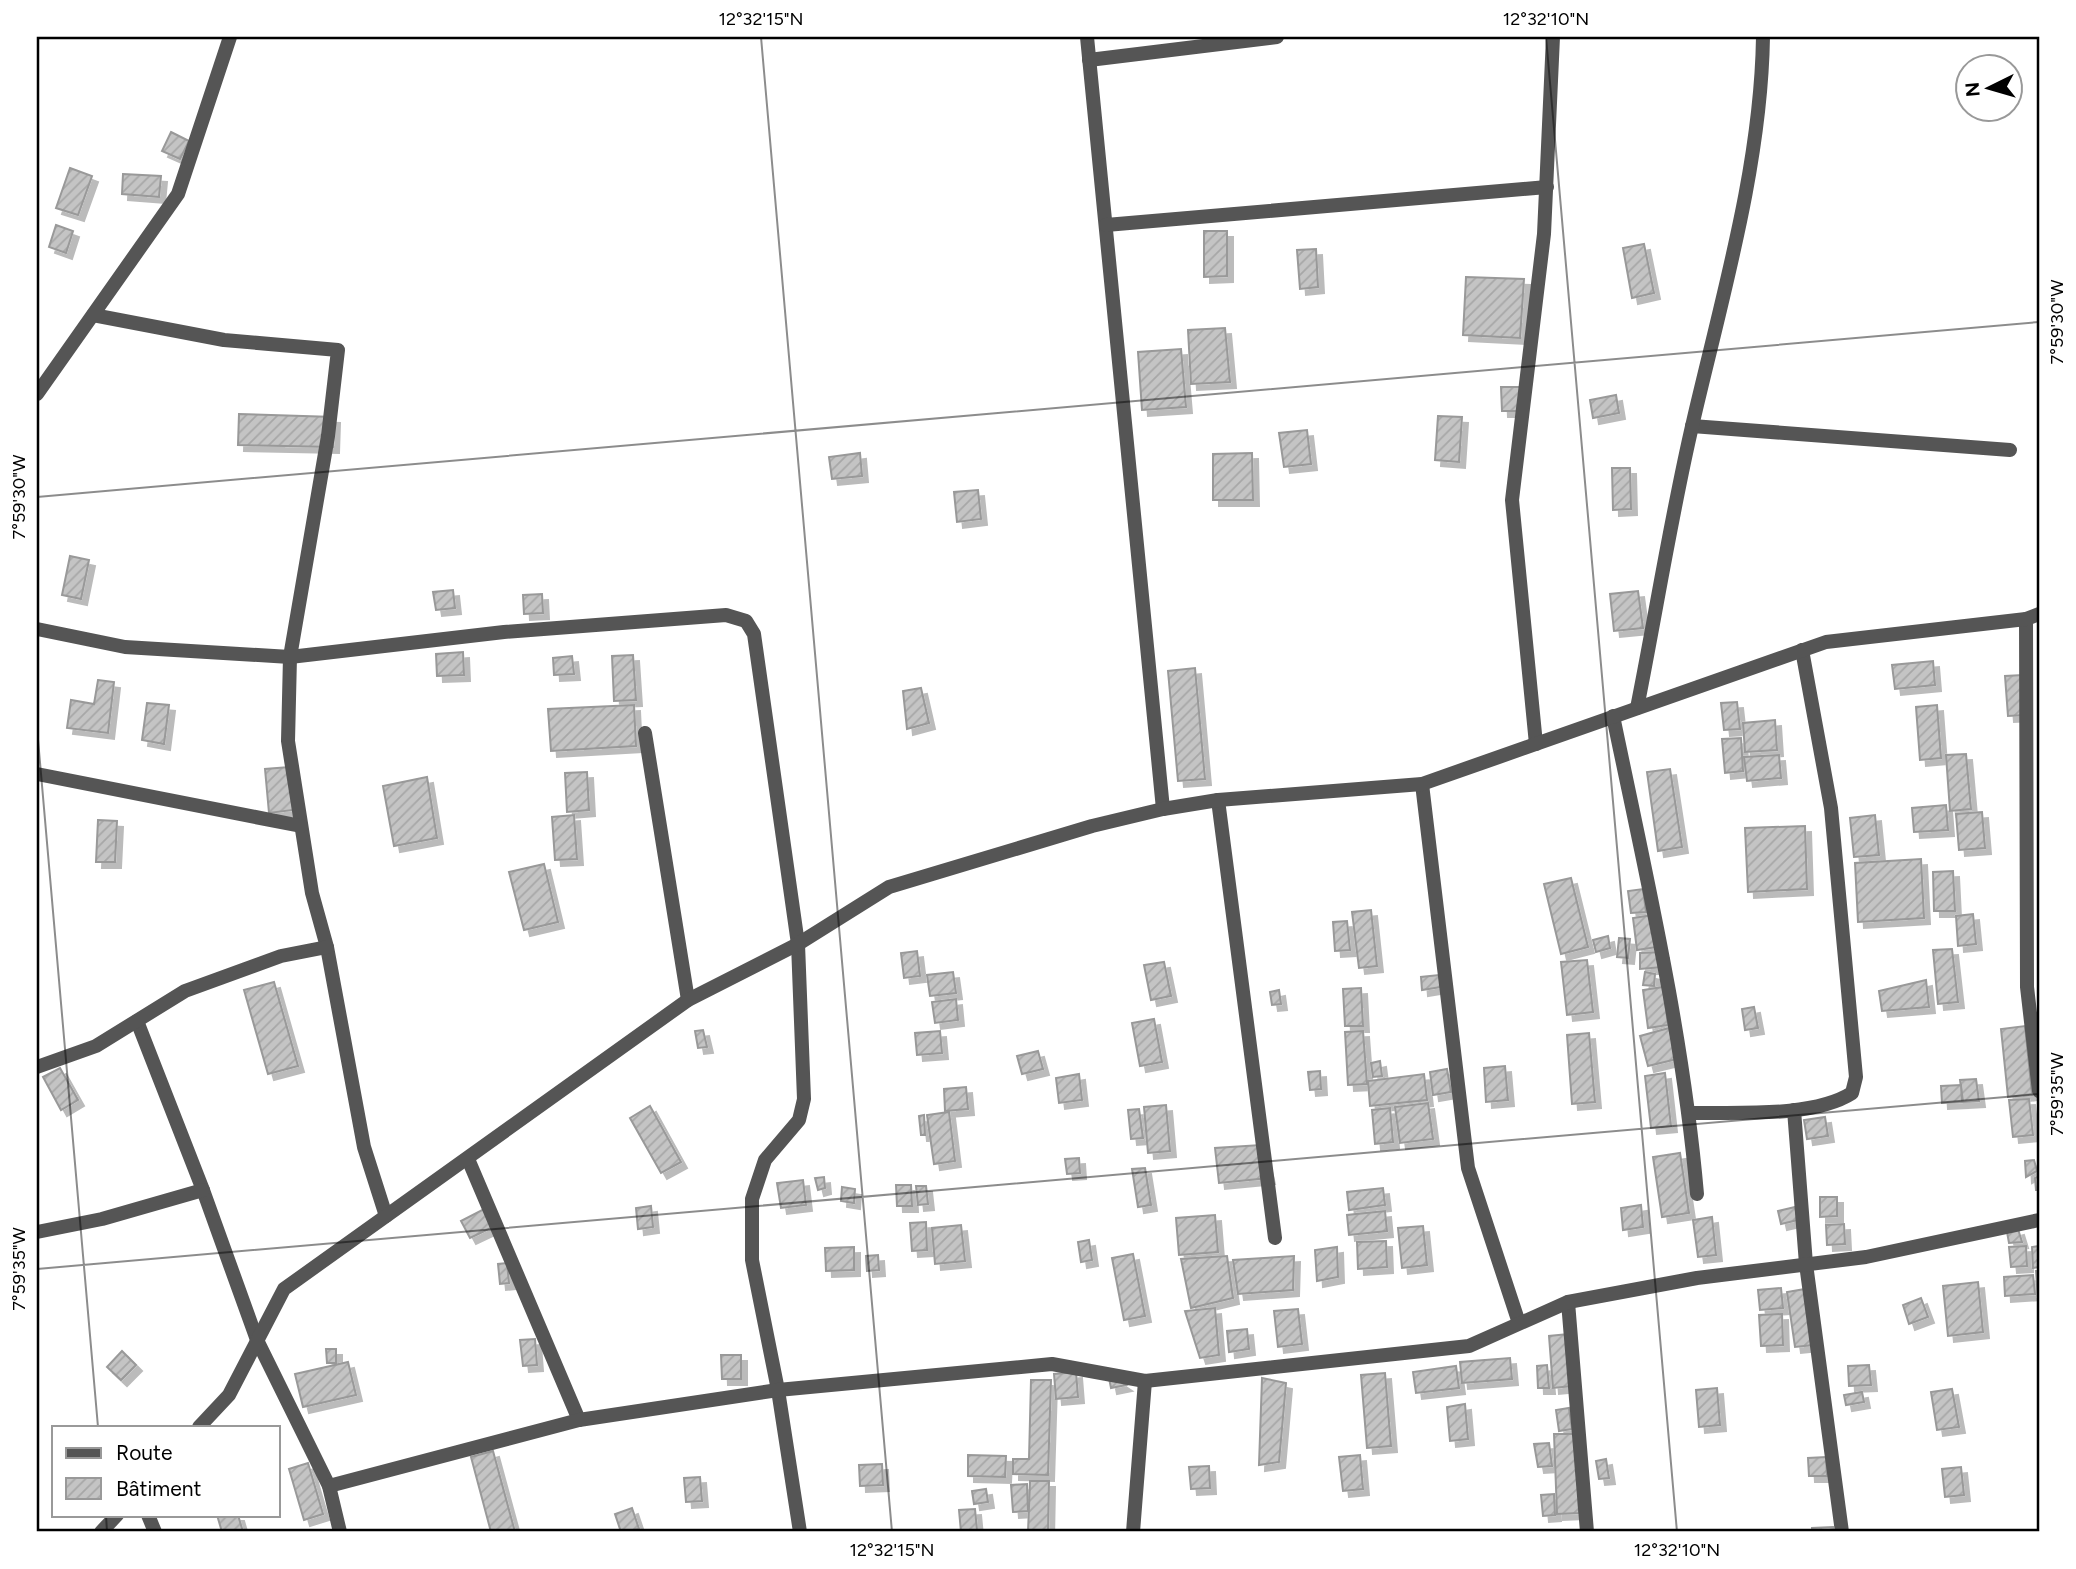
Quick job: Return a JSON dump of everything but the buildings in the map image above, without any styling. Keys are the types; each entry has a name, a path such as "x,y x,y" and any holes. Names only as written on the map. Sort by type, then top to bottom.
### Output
{"street":[{"path":"37,394 178,194 230,37"},
{"path":"1087,37 1163,809"},
{"path":"1090,60 1277,37"},
{"path":"1536,744 1512,500 1547,187 1553,37"},
{"path":"1637,708 1692,426 1741,219 1763,64 1763,37"},
{"path":"1106,225 1547,187"},
{"path":"93,314 224,340 338,350 328,436 290,657 288,741 312,893 327,947 364,1147 386,1216"},
{"path":"1692,426 2010,450"},
{"path":"37,629 125,647 290,657 504,632 726,615 746,621 754,634 798,944 804,1099 799,1120 765,1160 752,1199 752,1260 779,1390 800,1532"},
{"path":"200,1426 229,1395 284,1289 688,1000 798,944 889,887 1091,826 1163,809 1217,800 1422,784 1826,642 2033,616 2027,987 2039,1091"},
{"path":"1690,1113 1794,1110 1841,1100 1852,1093 1856,1077 1831,808 1802,650"},
{"path":"1613,716 1675,1017 1690,1113 1697,1194"},
{"path":"645,733 688,1000"},
{"path":"37,774 301,825"},
{"path":"1422,784 1468,1168 1519,1322"},
{"path":"1217,800 1275,1238"},
{"path":"37,1067 96,1046 185,991 281,956 327,947"},
{"path":"137,1021 203,1190 257,1340 329,1486 340,1532"},
{"path":"1794,1110 1806,1264 1842,1532"},
{"path":"468,1159 579,1420"},
{"path":"37,1232 102,1219 203,1190"},
{"path":"329,1486 579,1420 779,1390 1052,1364 1144,1381 1469,1346 1568,1302 1697,1278 1866,1257 2039,1220"},
{"path":"1568,1302 1587,1532"},
{"path":"1133,1532 1144,1381"},
{"path":"101,1532 116,1516"}]}
